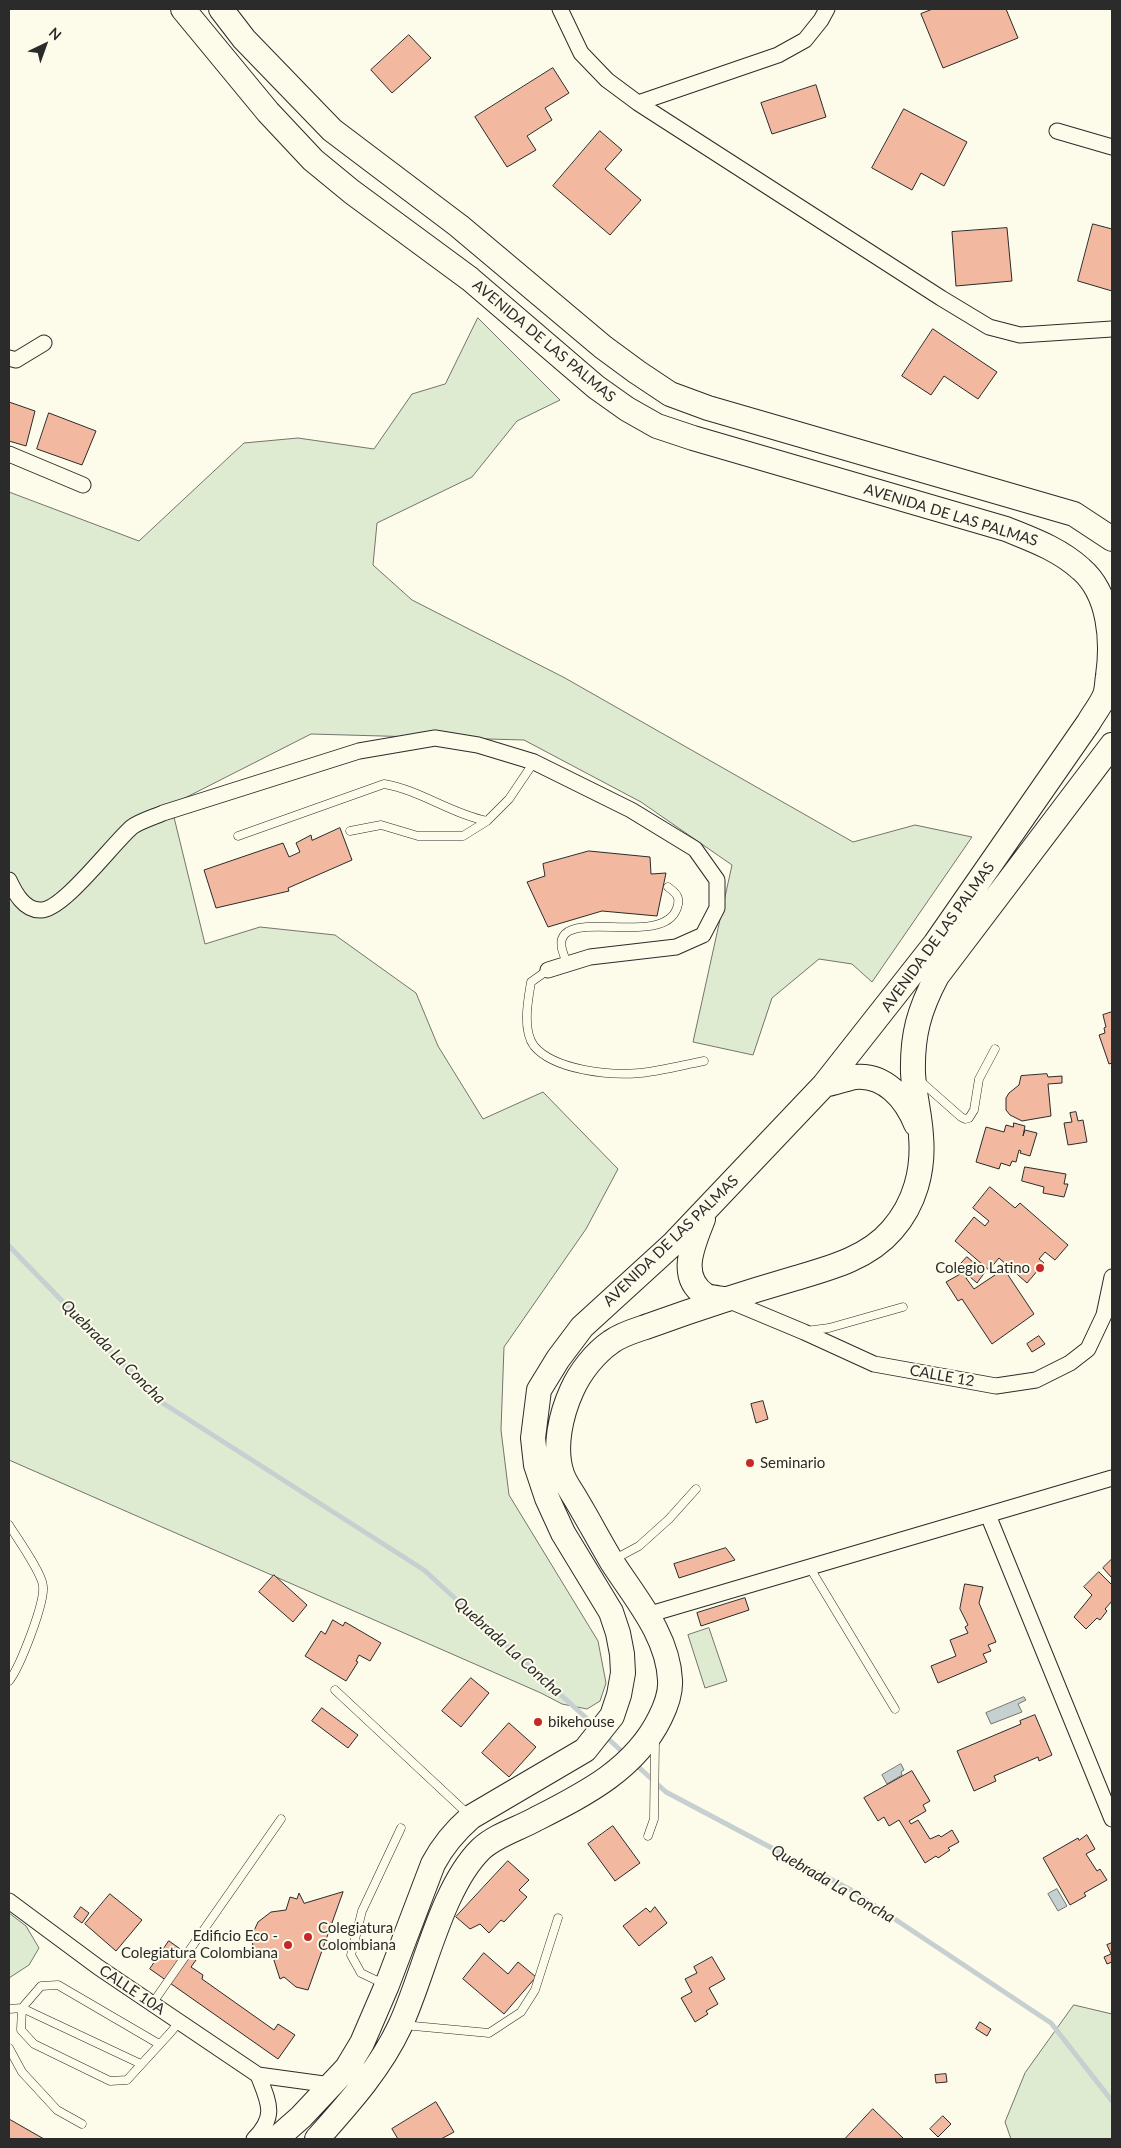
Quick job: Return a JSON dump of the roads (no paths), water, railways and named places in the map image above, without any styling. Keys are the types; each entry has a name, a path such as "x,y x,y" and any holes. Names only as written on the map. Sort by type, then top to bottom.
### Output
{"main road":[{"name":"AVENIDA DE LAS PALMAS","path":"183,9 268,112 314,160 352,192 470,279 596,387 627,409 657,426 1006,529 1043,544 1082,570 1095,589 1106,612 1110,638 1105,694 1089,722 935,944 824,1085 707,1210 582,1327 558,1359 539,1390 533,1438 536,1465 547,1498 563,1533 611,1612 618,1633 623,1673 619,1695 612,1716 584,1750 471,1817 456,1830 441,1848 362,2043 347,2068 276,2139"},
{"path":"221,9 244,38 332,130 459,226 603,347 670,394 708,408 1074,514 1112,539"},
{"name":"AVENIDA DE LAS PALMAS","path":"317,2139 356,2095 384,2056 401,2025 449,1898 463,1872 482,1848 502,1835 600,1784 622,1768 648,1738 667,1705 670,1682 666,1657 648,1615 611,1561 562,1474 559,1438 562,1417 573,1388 588,1364 613,1340 725,1300 831,1268 859,1256 882,1240 908,1210 921,1166 922,1137 913,1074 915,1031 920,1011 937,976 1112,744"},
{"path":"824,1085 856,1077 876,1078 896,1092 901,1098 910,1110 922,1137"},
{"path":"707,1210 690,1251 689,1269 694,1284 706,1296 725,1300"}],"street":[{"path":"560,9 581,54 607,80 638,103 989,327 1020,335 1112,329"},
{"path":"638,103 778,55 805,40 827,9"},
{"path":"1057,131 1112,147"},
{"path":"9,358 16,360 44,343"},
{"path":"9,454 83,485"},
{"path":"9,880 23,904 39,911 49,909 69,894 134,826 164,813 360,751 435,738 478,745 534,762 631,810 695,849 717,880 718,908 702,935 676,947 590,957 548,970"},
{"name":"CALLE 12","path":"725,1300 804,1332 874,1364 996,1386 1036,1380 1070,1363 1088,1349 1104,1314 1112,1277"},
{"path":"648,1615 1112,1478"},
{"path":"988,1515 1112,1819"},
{"name":"CALLE 10A","path":"9,1901 98,1967 258,2075 331,2085"},
{"path":"254,2139 268,2122 270,2111 258,2075"}],"lane":[{"path":"350,831 381,825 418,836 463,836 487,821 509,799 534,762"},
{"path":"238,836 384,784 400,787 468,818 487,821"},
{"path":"567,964 562,948 562,939 566,933 582,928 620,929 656,925 669,920 676,912 680,902 678,894 668,887"},
{"path":"548,970 531,982 526,1008 527,1024 533,1045 546,1055 568,1066 586,1070 639,1073 704,1061"},
{"path":"913,1074 961,1117 969,1118 974,1110 979,1080 995,1049"},
{"path":"804,1332 829,1328 903,1307"},
{"path":"611,1561 639,1546 696,1489"},
{"path":"9,1525 44,1585 43,1597 20,1663 9,1681"},
{"path":"810,1568 895,1709"},
{"path":"335,1690 471,1817"},
{"path":"648,1738 654,1819 648,1836"},
{"path":"152,2004 281,1819"},
{"path":"387,1985 361,1973 351,1955 362,1911 401,1828"},
{"path":"401,2025 489,2033 520,2012 534,1990 558,1918"},
{"path":"159,2044 58,1985 41,1986 22,2008 21,2030 34,2044 110,2081 127,2080 179,2022"},
{"path":"9,2009 22,2008 141,2064"},
{"path":"9,2048 22,2072 57,2110 82,2124"}],"waterway":[{"name":"Quebrada La Concha","path":"9,1246 158,1400 424,1570 595,1726"},
{"name":"Quebrada La Concha","path":"605,1736 626,1755"},
{"name":"Quebrada La Concha","path":"634,1763 666,1792 851,1890 1051,2023 1112,2101"}],"place":[{"name":"Colegio Latino","path":"1040,1268"},
{"name":"Seminario","path":"750,1463"},
{"name":"bikehouse","path":"538,1722"},
{"name":"Colegiatura Colombiana","path":"308,1937"},
{"name":"Edificio Eco - Colegiatura Colombiana","path":"288,1945"}]}
